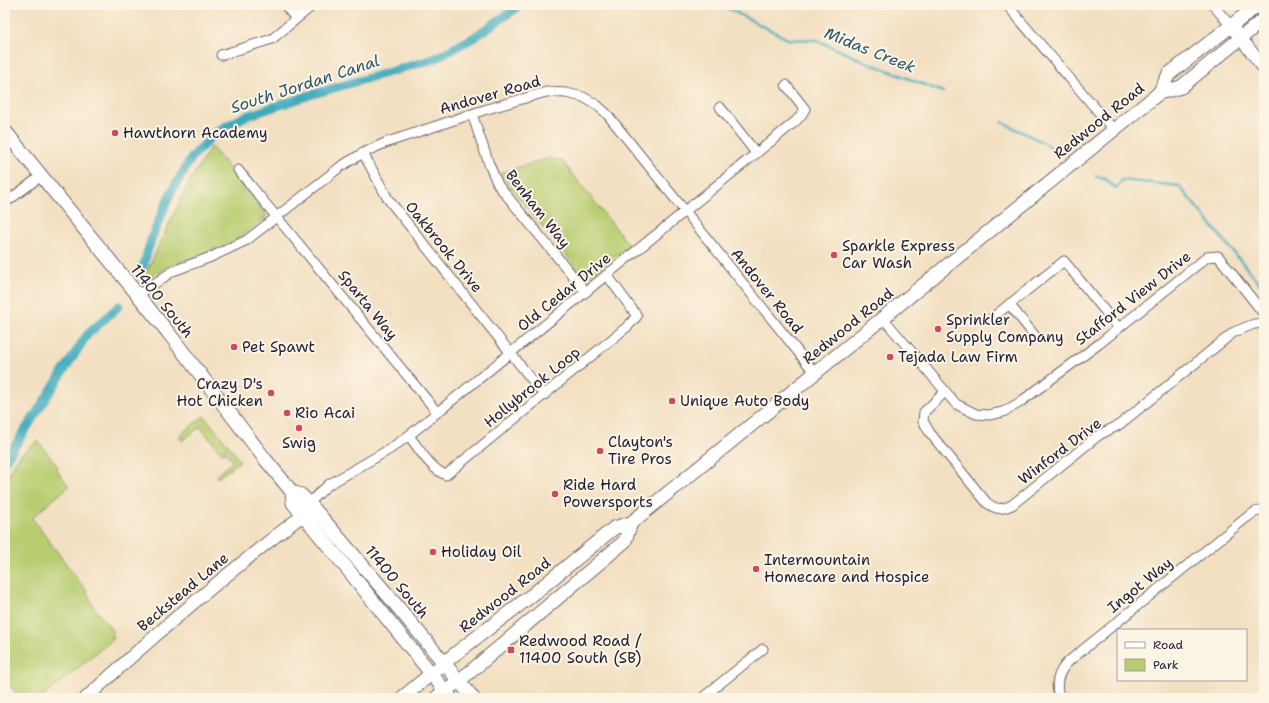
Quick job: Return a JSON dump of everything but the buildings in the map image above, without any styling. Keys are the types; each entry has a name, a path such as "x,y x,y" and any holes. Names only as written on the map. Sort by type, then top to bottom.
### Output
{"main road":[{"name":"Redwood Road","path":"1160,93 1169,74 1258,5"},
{"name":"Redwood Road","path":"402,698 614,528 631,523 1160,93 1181,87 1264,19"},
{"name":"11400 South","path":"5,131 138,295 292,492 293,503 346,566 431,674 444,696"},
{"name":"11400 South","path":"292,492 301,494 387,594 473,698"},
{"path":"444,696 459,680 625,541 631,523"}],"street":[{"path":"285,5 296,19"},
{"path":"222,55 272,39 313,5"},
{"path":"1213,5 1264,68"},
{"path":"1012,7 1114,130"},
{"name":"Old Cedar Drive","path":"308,503 328,485 372,461 409,436 796,121 805,109 786,85"},
{"name":"Andover Road","path":"138,295 173,270 211,257 247,240 340,167 363,153 386,143 472,114 546,92 566,93 583,97 597,105 607,114 814,373"},
{"path":"720,107 756,153"},
{"name":"Benham Way","path":"472,114 489,164 498,185 586,292"},
{"name":"Oakbrook Drive","path":"363,153 388,199 544,395"},
{"name":"Sparta Way","path":"238,170 437,412"},
{"path":"5,203 41,176"},
{"name":"Stafford View Drive","path":"883,318 956,404 976,414 989,415 1003,412 1025,398 1099,344 1118,327 1207,257 1218,256 1264,314"},
{"path":"992,318 1064,261 1118,327"},
{"name":"Hollybrook Loop","path":"409,436 440,473 446,475 628,326 637,316 607,275"},
{"path":"1010,304 1035,336"},
{"name":"Winford Drive","path":"945,392 924,412 923,421 930,433 987,503 994,508 1003,510 1012,505 1099,435 1119,425 1234,332 1254,324 1264,323"},
{"name":"Ingot Way","path":"1060,698 1057,680 1061,670 1069,661 1246,518 1255,512 1264,510"},
{"name":"Beckstead Lane","path":"86,698 135,653 196,601 303,515"},
{"path":"702,698 763,649"}],"green space":[{"path":"211,146 266,214 266,217 228,245 169,266 148,278 144,277 187,186"},
{"path":"550,158 562,161 629,245 589,278 585,278 500,173"},
{"path":"204,416 228,445 220,451 200,427 182,441 179,436"},
{"path":"38,441 58,467 57,471 69,486 32,518 87,592 93,606 113,632 112,640 41,698 20,698 5,679 5,479 20,455"},
{"path":"229,446 240,461 218,478 216,476 233,461 225,452 222,454 221,453"}],"waterway":[{"name":"South Jordan Canal","path":"142,269 152,237 169,196 192,157 217,131 244,117 310,95 434,59 473,38 521,5"},
{"name":"Midas Creek","path":"721,5 788,39 816,40 866,62 943,92"},
{"name":"Midas Creek","path":"1002,122 1052,147"},
{"name":"Midas Creek","path":"1096,176 1107,180 1116,188 1122,180 1179,186 1264,289"},
{"name":"South Jordan Canal","path":"5,461 87,335 119,306"}],"place":[{"name":"Hawthorn Academy","path":"115,133"},
{"name":"Sparkle Express Car Wash","path":"834,255"},
{"name":"Sprinkler Supply Company","path":"938,329"},
{"name":"Pet Spawt","path":"234,347"},
{"name":"Tejada Law Firm","path":"890,357"},
{"name":"Crazy D's Hot Chicken","path":"271,393"},
{"name":"Unique Auto Body","path":"672,401"},
{"name":"Rio Acai","path":"287,413"},
{"name":"Swig","path":"299,428"},
{"name":"Clayton's Tire Pros","path":"600,451"},
{"name":"Ride Hard Powersports","path":"555,494"},
{"name":"Holiday Oil","path":"433,552"},
{"name":"Intermountain Homecare and Hospice","path":"756,569"},
{"name":"Redwood Road / 11400 South (SB)","path":"511,650"}]}
